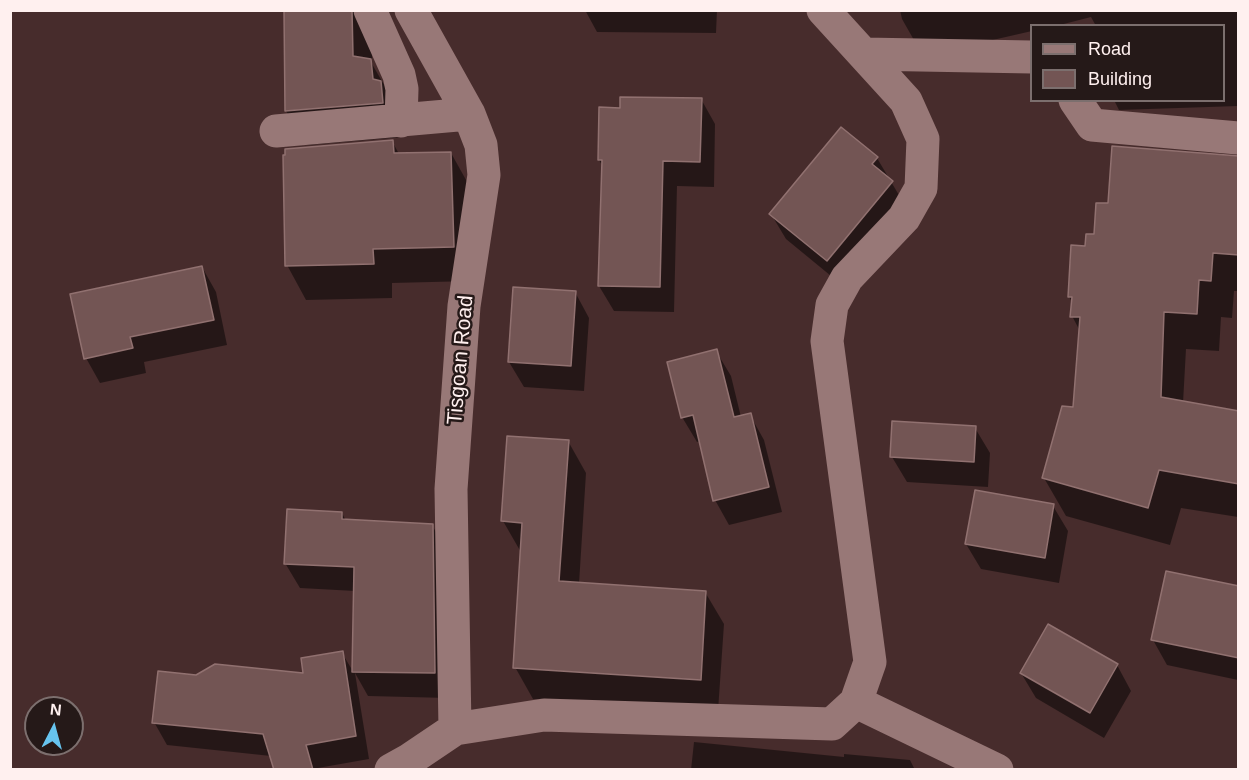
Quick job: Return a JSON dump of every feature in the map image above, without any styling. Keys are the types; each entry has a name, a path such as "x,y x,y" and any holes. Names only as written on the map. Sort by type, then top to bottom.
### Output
{"street":[{"path":"370,10 399,75 402,89 401,121"},
{"name":"Tisgoan Road","path":"411,10 469,114 481,145 484,175 464,306 451,489 455,729"},
{"path":"404,766 455,729 544,715 832,723 856,702 870,662 827,341 832,305 847,278 904,218 921,188 923,139 906,101 823,10"},
{"path":"864,54 1030,57"},
{"path":"1076,102 1092,125 1239,138"},
{"path":"276,131 469,114"},
{"path":"856,702 997,770"}],"building":[{"path":"284,10 352,10 353,56 371,59 373,79 381,81 383,103 285,111"},
{"path":"620,97 702,98 700,162 663,161 660,287 598,286 602,160 598,160 599,107 620,108"},
{"path":"841,127 878,157 872,164 893,181 827,261 769,214"},
{"path":"393,140 394,153 451,152 454,247 373,249 374,264 285,266 283,155 285,155 285,149"},
{"path":"1112,146 1239,156 1239,255 1213,253 1211,281 1199,280 1197,314 1164,312 1161,397 1239,411 1239,484 1159,470 1148,508 1042,478 1062,406 1073,407 1080,317 1070,317 1072,297 1068,297 1071,245 1085,246 1086,234 1094,234 1096,203 1108,203"},
{"path":"202,266 214,320 130,337 133,348 84,359 70,294"},
{"path":"513,287 576,291 571,366 508,362"},
{"path":"717,349 734,417 751,413 769,487 713,501 693,415 681,418 667,362"},
{"path":"892,421 976,426 974,462 890,457"},
{"path":"507,436 569,440 559,581 706,591 701,680 513,668 522,523 501,521"},
{"path":"975,490 1054,504 1045,558 965,544"},
{"path":"287,509 342,512 342,519 433,524 435,673 352,672 354,567 284,564"},
{"path":"1166,571 1239,586 1239,658 1151,640"},
{"path":"1048,624 1118,664 1090,713 1020,673"},
{"path":"343,651 356,736 306,745 313,770 274,770 263,734 152,723 158,671 196,675 215,664 303,673 301,658"}]}
